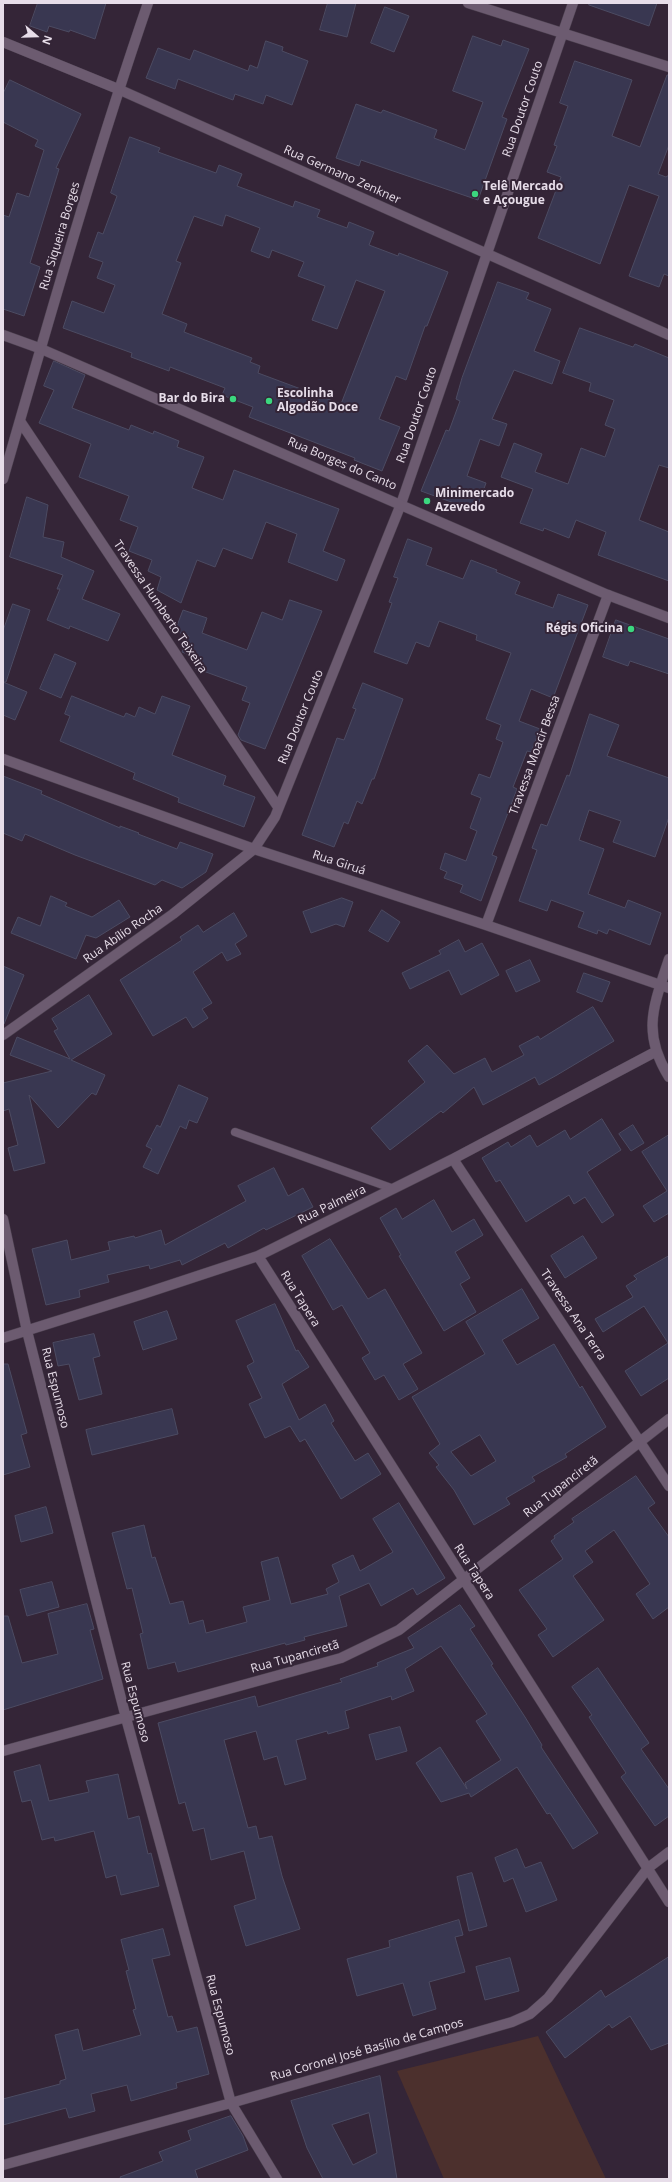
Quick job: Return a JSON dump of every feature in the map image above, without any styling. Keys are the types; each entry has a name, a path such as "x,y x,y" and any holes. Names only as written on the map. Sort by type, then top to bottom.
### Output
{"street":[{"name":"Rua Siqueira Borges","path":"3,479 39,348 118,90 148,3"},
{"path":"468,3 669,67"},
{"name":"Rua Doutor Couto","path":"254,849 275,817 401,504 486,254 574,3"},
{"name":"Rua Germano Zenkner","path":"3,42 118,90 669,335"},
{"name":"Rua Borges do Canto","path":"3,334 39,348 401,504 608,595 669,618"},
{"name":"Travessa Humberto Teixeira","path":"20,421 278,807"},
{"name":"Travessa Moacir Bessa","path":"486,925 608,595"},
{"name":"Rua Giruá","path":"3,759 254,849 486,925 665,986"},
{"name":"Rua Abílio Rocha","path":"3,1035 173,914 254,849"},
{"path":"669,959 665,986 654,1011 652,1035 655,1052 669,1077"},
{"name":"Rua Palmeira","path":"3,1338 258,1256 454,1159 655,1052"},
{"name":"Travessa Ana Terra","path":"454,1159 642,1442 669,1486"},
{"name":"Rua Espumoso","path":"3,1219 27,1331 126,1718 231,2103 276,2179"},
{"name":"Rua Tapera","path":"258,1256 669,1902"},
{"name":"Rua Tupanciretã","path":"3,1751 341,1658 399,1630 642,1442 669,1419"},
{"name":"Rua Coronel José Basílio de Campos","path":"3,2165 231,2103 512,2022 530,2014 548,1998 648,1868 669,1852"}],"lane":[{"path":"235,1132 394,1189"}],"shaded area":[{"path":"538,2036 606,2179 444,2179 397,2071"}],"building":[{"path":"38,3 106,3 95,39 70,30 69,32 49,26 47,32 30,26"},
{"path":"328,3 356,3 347,37 320,30"},
{"path":"590,3 657,3 649,26 589,5"},
{"path":"385,7 409,16 394,52 371,43"},
{"path":"473,36 501,46 503,40 529,49 502,117 507,119 478,200 361,160 359,166 336,158 356,104 381,113 383,110 437,130 434,138 465,150 483,102 453,91"},
{"path":"266,41 283,47 282,51 308,61 292,105 266,95 263,104 235,94 233,100 178,79 175,89 146,78 158,48 190,60 194,50 248,71 250,65 257,68"},
{"path":"575,61 632,80 612,136 640,147 667,75 669,75 669,145 658,174 666,177 669,175 669,276 664,274 659,287 629,276 659,196 629,185 600,264 538,238 561,177 547,172 557,146 554,145 568,106 560,103"},
{"path":"10,80 81,114 56,168 59,169 30,263 40,267 24,316 3,309 3,215 9,217 17,193 29,197 44,150 35,146 38,140 3,122 3,94"},
{"path":"130,137 160,148 158,152 216,173 219,165 242,174 237,186 293,207 295,201 320,210 317,217 347,228 349,222 374,232 369,245 398,256 399,253 448,272 427,326 425,326 406,380 396,376 379,419 400,427 382,471 354,460 355,458 249,417 253,407 222,395 225,388 170,367 169,371 131,357 132,353 63,328 72,301 104,313 115,285 97,278 103,262 89,257 98,232 103,234 117,196 111,193","holes":["226,215 260,228 251,251 269,258 272,250 304,262 298,276 325,286 312,320 337,329 356,280 385,291 341,404 258,373 260,366 250,362 252,358 184,332 187,324 162,314 181,263 176,261 194,216 222,226"]},
{"path":"498,282 529,293 526,299 551,309 534,351 560,361 552,384 514,370 492,419 507,424 499,446 480,439 467,476 486,483 476,511 421,491 446,430 449,431 460,401 456,399 462,378"},
{"path":"580,328 633,347 635,344 669,358 669,468 659,465 639,520 669,532 669,581 598,555 606,532 576,520 569,538 544,528 543,531 520,523 533,489 501,477 514,443 542,454 535,472 568,484 581,448 605,457 615,429 605,425 614,400 589,391 591,383 563,373"},
{"path":"54,361 85,375 72,408 129,430 131,425 153,434 154,431 179,441 177,447 204,457 192,488 223,500 234,470 339,509 323,551 345,560 337,581 288,562 297,534 266,522 252,559 223,548 215,567 197,560 181,603 157,590 161,577 148,571 152,560 129,551 138,527 120,520 129,496 79,477 91,444 39,423 54,390 44,386"},
{"path":"27,497 48,505 43,537 64,542 61,557 94,571 82,599 120,614 108,641 70,626 69,629 47,620 60,589 57,589 63,575 10,557"},
{"path":"408,539 432,548 426,565 463,579 471,560 497,570 496,572 520,582 515,594 553,608 558,594 588,605 553,698 531,689 519,721 540,729 531,752 527,751 513,787 517,789 492,855 497,857 481,901 460,892 463,885 444,878 447,872 440,869 445,853 466,861 477,831 470,828 481,798 471,794 479,774 490,778 503,742 496,739 501,725 486,719 511,653 476,640 477,635 439,621 429,647 416,642 407,664 374,652 392,603 389,602 398,578 394,577"},
{"path":"290,600 322,611 265,749 241,740 238,735 250,703 242,700 247,687 195,668 199,659 182,652 189,636 175,631 183,610 207,618 202,633 247,650 262,612 282,620"},
{"path":"13,604 30,610 6,682 3,682 3,631"},
{"path":"616,620 669,639 669,674 630,661 628,666 603,657"},
{"path":"55,654 76,663 61,698 40,689"},
{"path":"3,682 27,692 15,720 3,715"},
{"path":"363,683 403,699 374,779 372,779 362,804 357,801 348,824 344,822 334,847 302,835 337,738 344,740 356,709 353,708"},
{"path":"72,696 124,717 126,713 135,717 139,707 155,714 162,696 190,706 172,755 226,776 223,785 255,797 244,827 178,802 179,798 133,779 135,773 60,741 70,716 65,714"},
{"path":"590,714 619,725 607,756 669,778 669,817 655,857 613,842 621,821 589,810 579,840 604,849 588,894 625,908 628,900 661,913 650,945 609,929 607,934 598,930 597,934 578,927 584,912 551,900 547,911 519,901 537,850 532,848 541,824 547,826 567,775 569,776"},
{"path":"3,776 42,791 41,794 120,828 120,826 177,849 180,842 213,854 206,872 182,888 162,880 155,885 75,855 25,834 22,841 3,833"},
{"path":"51,896 67,903 65,906 92,917 119,900 130,917 96,938 86,935 76,959 11,933 18,917 40,926"},
{"path":"342,898 353,902 344,927 336,924 311,933 303,912"},
{"path":"382,910 400,922 388,942 369,931"},
{"path":"234,913 247,936 235,944 241,954 227,961 222,952 193,972 212,1003 202,1009 208,1018 193,1028 186,1017 153,1036 120,980 182,940 180,937 198,925 203,932"},
{"path":"459,940 465,952 482,943 499,975 461,995 449,970 410,989 402,973 441,954 439,951"},
{"path":"530,960 540,981 516,992 506,971"},
{"path":"3,966 24,975 4,1024 3,1024"},
{"path":"584,973 610,982 602,1002 577,992"},
{"path":"89,995 112,1034 71,1060 105,1075 96,1095 92,1093 58,1128 29,1095 45,1163 14,1171 8,1148 18,1145 9,1109 3,1111 3,1083 52,1071 10,1055 17,1037 70,1059 54,1031 58,1029 52,1019"},
{"path":"593,1007 614,1041 539,1085 535,1077 483,1105 474,1087 443,1113 441,1111 390,1150 371,1128 425,1082 408,1061 427,1045 454,1074 485,1058 492,1072 524,1055 519,1046 538,1036 540,1039"},
{"path":"179,1085 208,1098 197,1123 189,1120 186,1129 180,1126 158,1174 143,1167 152,1149 146,1146 157,1125 160,1127"},
{"path":"602,1119 621,1150 587,1172 614,1215 602,1223 585,1197 574,1204 569,1195 526,1222 500,1180 496,1182 482,1158 508,1142 511,1147 530,1135 537,1147 565,1130 570,1139"},
{"path":"633,1125 644,1143 631,1151 619,1134"},
{"path":"669,1135 669,1213 654,1222 643,1206 667,1191 642,1152"},
{"path":"274,1168 288,1196 303,1188 313,1207 266,1230 264,1228 228,1248 225,1243 182,1265 180,1260 150,1269 149,1265 107,1275 109,1282 79,1290 80,1297 46,1305 32,1249 67,1240 71,1260 110,1250 108,1242 134,1236 135,1238 161,1230 165,1245 246,1201 238,1186"},
{"path":"434,1200 452,1232 474,1219 483,1235 455,1252 470,1278 460,1284 476,1312 444,1331 399,1256 401,1255 380,1218 396,1208 402,1219"},
{"path":"583,1236 597,1258 565,1278 551,1256"},
{"path":"330,1239 368,1299 385,1289 422,1353 403,1364 418,1389 399,1400 384,1375 375,1380 362,1358 370,1353 342,1305 333,1310 302,1256"},
{"path":"669,1256 669,1378 641,1396 625,1371 668,1343 644,1306 603,1332 595,1319 633,1297 626,1286 637,1279 634,1276"},
{"path":"522,1289 539,1318 502,1340 517,1365 554,1344 580,1388 582,1386 606,1427 565,1454 567,1457 532,1477 535,1481 506,1498 510,1504 474,1525 454,1490 436,1467 439,1465 429,1453 440,1444 412,1397 485,1354 466,1322","holes":["480,1435 496,1461 471,1476 451,1452"]},
{"path":"275,1304 296,1351 298,1350 309,1367 282,1384 299,1420 325,1404 334,1421 331,1423 355,1461 368,1453 381,1474 341,1499 305,1439 300,1442 290,1426 265,1438 249,1404 262,1398 247,1366 254,1362 236,1321"},
{"path":"167,1311 177,1339 143,1350 134,1322"},
{"path":"94,1334 100,1356 93,1358 102,1394 79,1400 69,1364 58,1366 53,1343"},
{"path":"3,1364 8,1364 27,1433 21,1435 30,1467 3,1475"},
{"path":"172,1409 178,1434 92,1455 86,1430"},
{"path":"636,1476 655,1503 648,1508 669,1537 669,1607 653,1619 636,1594 650,1584 614,1530 585,1551 593,1562 573,1576 604,1620 553,1657 538,1635 547,1629 519,1590 563,1559 551,1541 555,1538 554,1536 574,1522 572,1519"},
{"path":"399,1503 445,1578 417,1595 413,1588 381,1606 369,1583 339,1596 347,1626 304,1637 305,1640 286,1645 285,1643 178,1672 175,1662 148,1669 140,1634 143,1633 132,1588 127,1589 112,1533 144,1525 152,1558 155,1557 170,1604 183,1601 189,1624 203,1620 206,1633 247,1622 243,1607 270,1600 261,1562 278,1557 291,1604 328,1594 326,1589 339,1582 332,1565 353,1555 360,1571 393,1552 373,1519"},
{"path":"46,1507 53,1533 21,1542 15,1516"},
{"path":"52,1582 59,1607 27,1616 20,1590"},
{"path":"87,1604 94,1629 90,1630 103,1679 3,1710 3,1616 8,1616 22,1663 58,1654 48,1614"},
{"path":"460,1605 475,1626 470,1629 493,1664 491,1665 525,1717 542,1745 541,1747 598,1833 573,1849 550,1813 547,1814 517,1767 471,1797 469,1793 441,1802 416,1763 440,1747 467,1789 465,1783 501,1760 476,1721 487,1714 441,1646 405,1669 414,1691 392,1700 391,1696 345,1711 349,1728 328,1734 327,1731 296,1740 306,1779 285,1785 277,1756 264,1760 256,1731 224,1740 248,1828 256,1826 259,1839 272,1836 282,1876 300,1929 246,1946 234,1906 256,1899 244,1851 211,1860 204,1828 193,1831 185,1802 179,1804 158,1723 255,1696 258,1707 342,1682 340,1679 378,1666 377,1663 414,1648 408,1638"},
{"path":"598,1668 649,1743 641,1749 669,1789 669,1816 655,1826 621,1777 626,1773 589,1717 592,1715 572,1687"},
{"path":"400,1727 407,1751 376,1760 369,1735"},
{"path":"40,1765 49,1801 89,1792 86,1781 118,1774 128,1819 139,1816 148,1854 151,1853 159,1886 121,1895 116,1875 106,1878 94,1831 55,1841 54,1837 42,1840 31,1800 22,1802 14,1772"},
{"path":"517,1849 525,1868 541,1862 557,1900 526,1912 513,1878 504,1882 495,1858"},
{"path":"472,1873 487,1926 469,1931 457,1877"},
{"path":"459,1920 463,1935 455,1937 465,1972 429,1982 436,2009 413,2016 403,1983 357,1996 347,1959 390,1947 389,1941"},
{"path":"163,1929 170,1955 152,1959 168,2017 172,2016 177,2032 197,2027 209,2074 176,2083 177,2088 131,2101 127,2085 91,2094 95,2111 69,2118 66,2108 3,2125 3,2099 60,2084 60,2081 66,2079 55,2035 78,2029 83,2051 141,2035 133,2010 136,2009 126,1971 129,1970 121,1940"},
{"path":"669,1957 669,2043 651,2050 630,2016 612,2028 609,2024 565,2058 546,2032 601,1990 605,1997"},
{"path":"510,1958 519,1991 485,2000 476,1967"},
{"path":"380,2076 397,2179 323,2179 307,2148 291,2101","holes":["369,2113 377,2153 353,2165 332,2125"]},
{"path":"231,2116 243,2136 248,2150 195,2170 198,2179 121,2179 120,2177 163,2161 159,2152 191,2140 188,2131"}],"place":[{"name":"Telê Mercado e Açougue","path":"475,194"},
{"name":"Bar do Bira","path":"233,399"},
{"name":"Escolinha Algodão Doce","path":"269,401"},
{"name":"Minimercado Azevedo","path":"427,501"},
{"name":"Régis Oficina","path":"631,629"}]}
